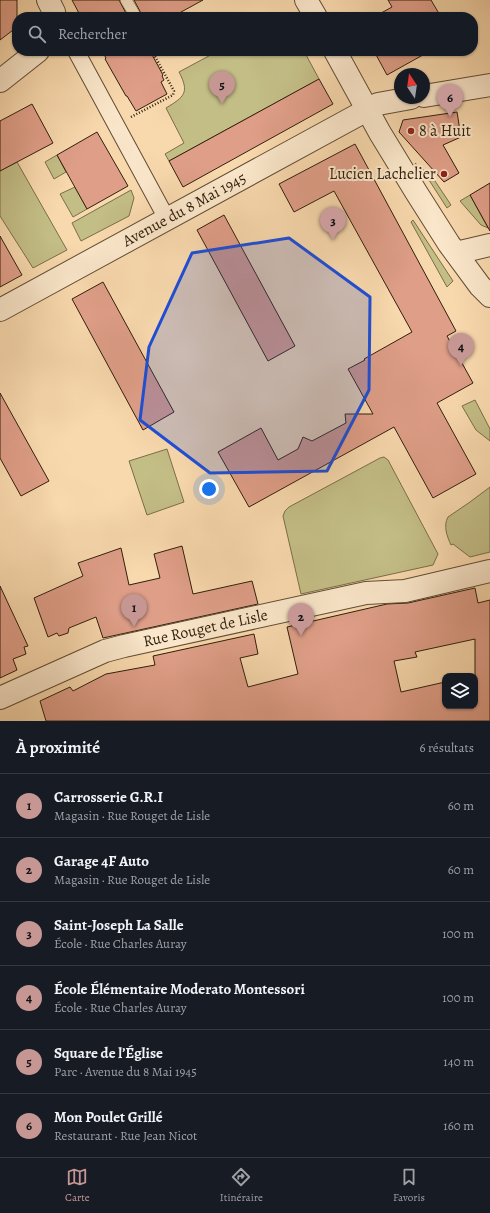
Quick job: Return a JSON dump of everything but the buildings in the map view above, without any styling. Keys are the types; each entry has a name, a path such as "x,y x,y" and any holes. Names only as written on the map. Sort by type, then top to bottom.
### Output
{"street":[{"path":"306,0 313,12"},
{"path":"0,81 32,56"},
{"path":"79,56 167,219"},
{"path":"338,56 380,133 416,192 456,253 480,286 490,296"},
{"path":"430,95 490,85"},
{"name":"Avenue du 8 Mai 1945","path":"0,310 378,104 394,101"},
{"path":"456,253 490,245"},
{"name":"Rue Rouget de Lisle","path":"0,698 105,651 124,646 366,593 405,591 490,571"}],"lane":[{"path":"126,0 133,12"}],"path":[{"path":"116,125 173,95 174,91 155,56"}],"highlighted area":[{"path":"289,238 370,297 369,390 327,471 210,473 140,420 149,347 192,253"}],"shaded area":[{"path":"209,56 307,56 319,79 169,161 165,154 184,143 166,108 177,101 183,94 184,85 179,72"},
{"path":"57,155 66,172 54,179 45,162"},
{"path":"17,162 67,250 33,268 0,216 0,171"},
{"path":"415,163 433,178 451,205 447,208 429,180"},
{"path":"75,187 87,209 73,217 60,194"},
{"path":"131,190 134,198 129,216 81,241 72,223"},
{"path":"470,195 488,228 481,225 460,201"},
{"path":"413,220 453,281 447,287 411,222"},
{"path":"475,400 490,429 490,441 476,430 462,406"},
{"path":"167,449 184,502 147,515 129,461"},
{"path":"384,457 388,460 438,554 433,565 301,594 283,516 285,511 289,507"},
{"path":"490,487 490,552 470,557 453,544 451,545 446,531 447,520 448,517"}],"place":[{"name":"Square de l’Église","path":"222,104"},
{"name":"Mon Poulet Grillé","path":"450,117"},
{"name":"8 à Huit","path":"411,131"},
{"name":"Lucien Lachelier","path":"444,174"},
{"name":"Saint-Joseph La Salle","path":"333,240"},
{"name":"École Élémentaire Moderato Montessori","path":"461,366"},
{"name":"Carrosserie G.R.I","path":"134,627"},
{"name":"Garage 4F Auto","path":"301,636"}]}
